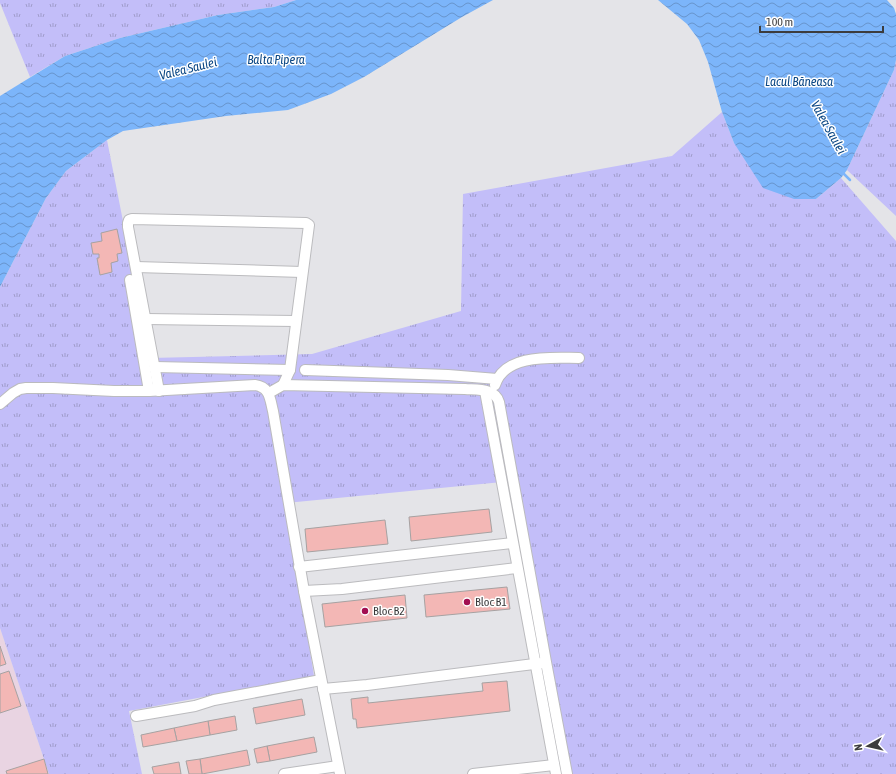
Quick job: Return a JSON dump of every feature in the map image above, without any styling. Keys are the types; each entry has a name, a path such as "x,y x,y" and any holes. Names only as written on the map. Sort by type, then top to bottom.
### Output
{"street":[{"path":"154,391 155,367 128,227 129,220 306,223 309,225 310,229 302,272 290,370 283,385"},
{"path":"136,267 302,272"},
{"path":"130,280 154,391"},
{"path":"146,319 296,321"},
{"path":"473,774 555,770 512,543 489,392 497,378 506,369 521,362 543,358 579,358"},
{"path":"155,367 290,370"},
{"path":"304,370 497,378"},
{"path":"0,404 13,393 20,389 26,388 154,391 255,385 262,387 269,393 299,567 339,770 284,774"},
{"path":"269,393 283,385 489,392 498,398 567,774"},
{"path":"299,567 512,543"},
{"path":"304,591 517,568"},
{"path":"136,716 195,706 214,700 322,684 367,685 546,662"},
{"path":"542,704 553,702"}],"shaded area":[{"path":"0,628 49,774 0,774"}],"green space":[{"path":"0,0 296,0 274,7 218,15 120,38 65,56 30,77"},
{"path":"896,60 896,216 847,170 894,70"},
{"path":"722,112 734,143 816,199 841,178 896,241 896,774 565,774 513,481 286,503 314,676 129,711 142,774 49,774 0,628 0,287 46,198 66,171 107,140 150,358 312,354 461,311 463,194 672,156"}],"water":[{"name":"Balta Pipera","path":"296,0 493,0 462,17 364,77 331,94 288,110 226,116 123,131 107,140 66,171 46,198 0,287 0,96 65,56 120,38 218,15 274,7"},
{"name":"Lacul Băneasa","path":"658,0 887,0 894,8 896,14 896,60 894,70 847,170 841,178 816,199 794,199 763,188 734,143 722,112 708,62 699,40 687,24"}],"building":[{"path":"117,229 122,253 117,254 118,261 111,263 112,272 100,275 97,258 99,258 99,254 93,254 91,243 102,241 101,233"},
{"path":"489,509 492,532 411,541 409,517"},
{"path":"385,520 388,544 307,552 305,529"},
{"name":"Bloc B1","path":"507,587 510,609 426,617 424,595"},
{"name":"Bloc B2","path":"405,595 407,618 325,627 322,604"},
{"path":"0,646 6,664 0,666"},
{"path":"9,671 21,706 0,713 0,674"},
{"path":"507,681 510,711 357,728 356,719 353,719 351,699 368,697 368,703 483,691 482,683"},
{"path":"302,699 305,715 256,724 253,708"},
{"path":"235,716 237,730 210,735 208,721"},
{"path":"208,721 210,735 177,741 174,728"},
{"path":"174,728 177,741 143,747 141,735"},
{"path":"314,737 317,752 270,761 267,746"},
{"path":"267,746 270,761 257,763 254,749"},
{"path":"247,750 250,765 202,774 200,759"},
{"path":"44,759 48,774 7,774 6,771"},
{"path":"200,759 202,774 189,774 186,761"},
{"path":"179,762 181,774 154,774 152,767"}],"waterway":[{"name":"Valea Saulei","path":"843,173 850,180"}],"place":[{"name":"Bloc B1","path":"467,602"},
{"name":"Bloc B2","path":"365,611"}]}
